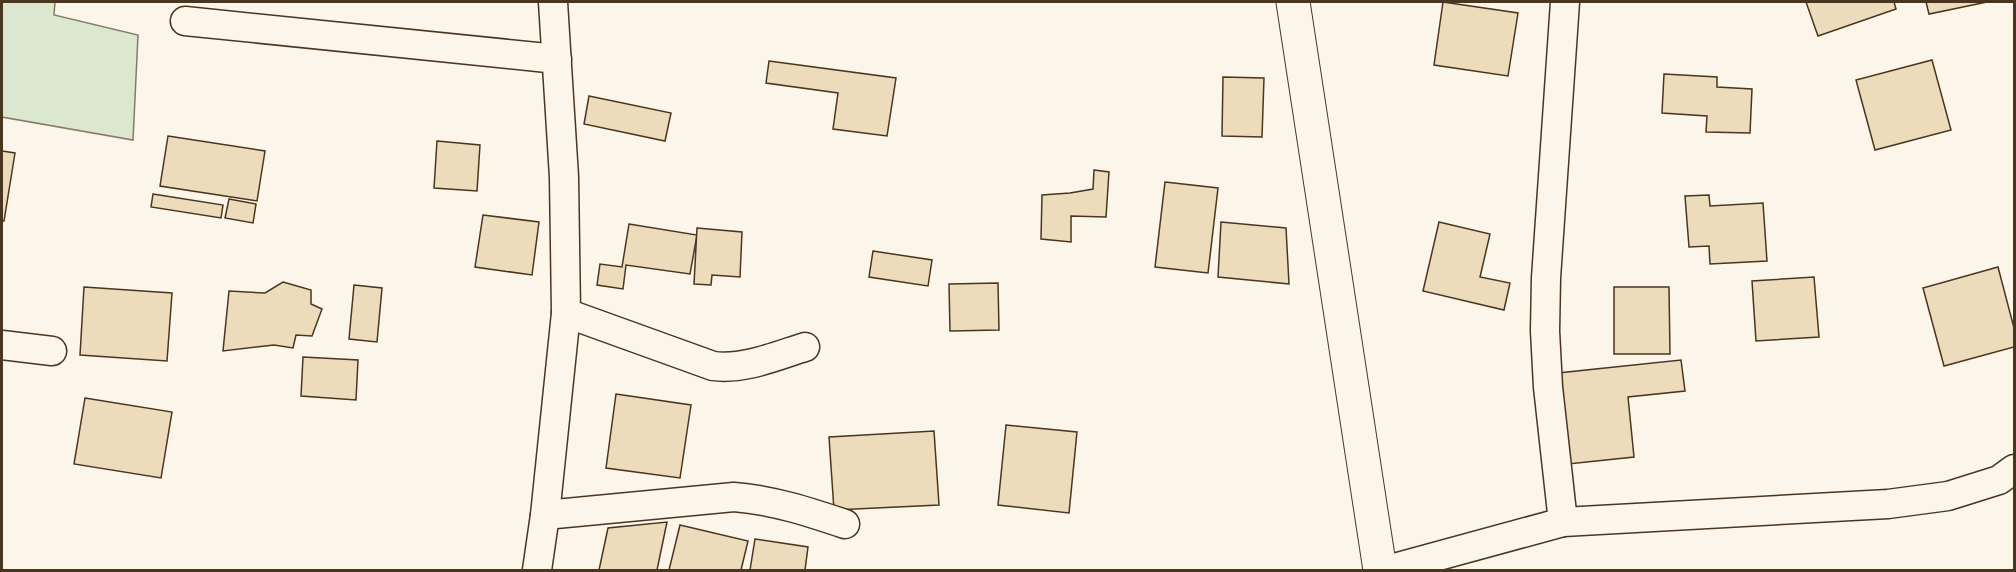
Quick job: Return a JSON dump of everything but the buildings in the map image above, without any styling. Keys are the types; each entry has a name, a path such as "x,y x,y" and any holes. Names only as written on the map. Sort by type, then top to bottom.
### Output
{"main road":[{"path":"1293,2 1380,570"}],"street":[{"path":"537,570 566,313 564,177 553,2"},
{"path":"1563,522 1548,387 1545,331 1547,256 1565,2"},
{"path":"185,21 556,59"},
{"path":"566,313 724,368 743,365 805,347"},
{"path":"2,345 52,351"},
{"path":"1388,570 1563,522 1888,504 1948,496 2000,480 2014,469"},
{"path":"545,515 734,497 782,504 846,524"}],"green space":[{"path":"2,2 55,2 54,15 138,35 133,140 2,117"}]}
